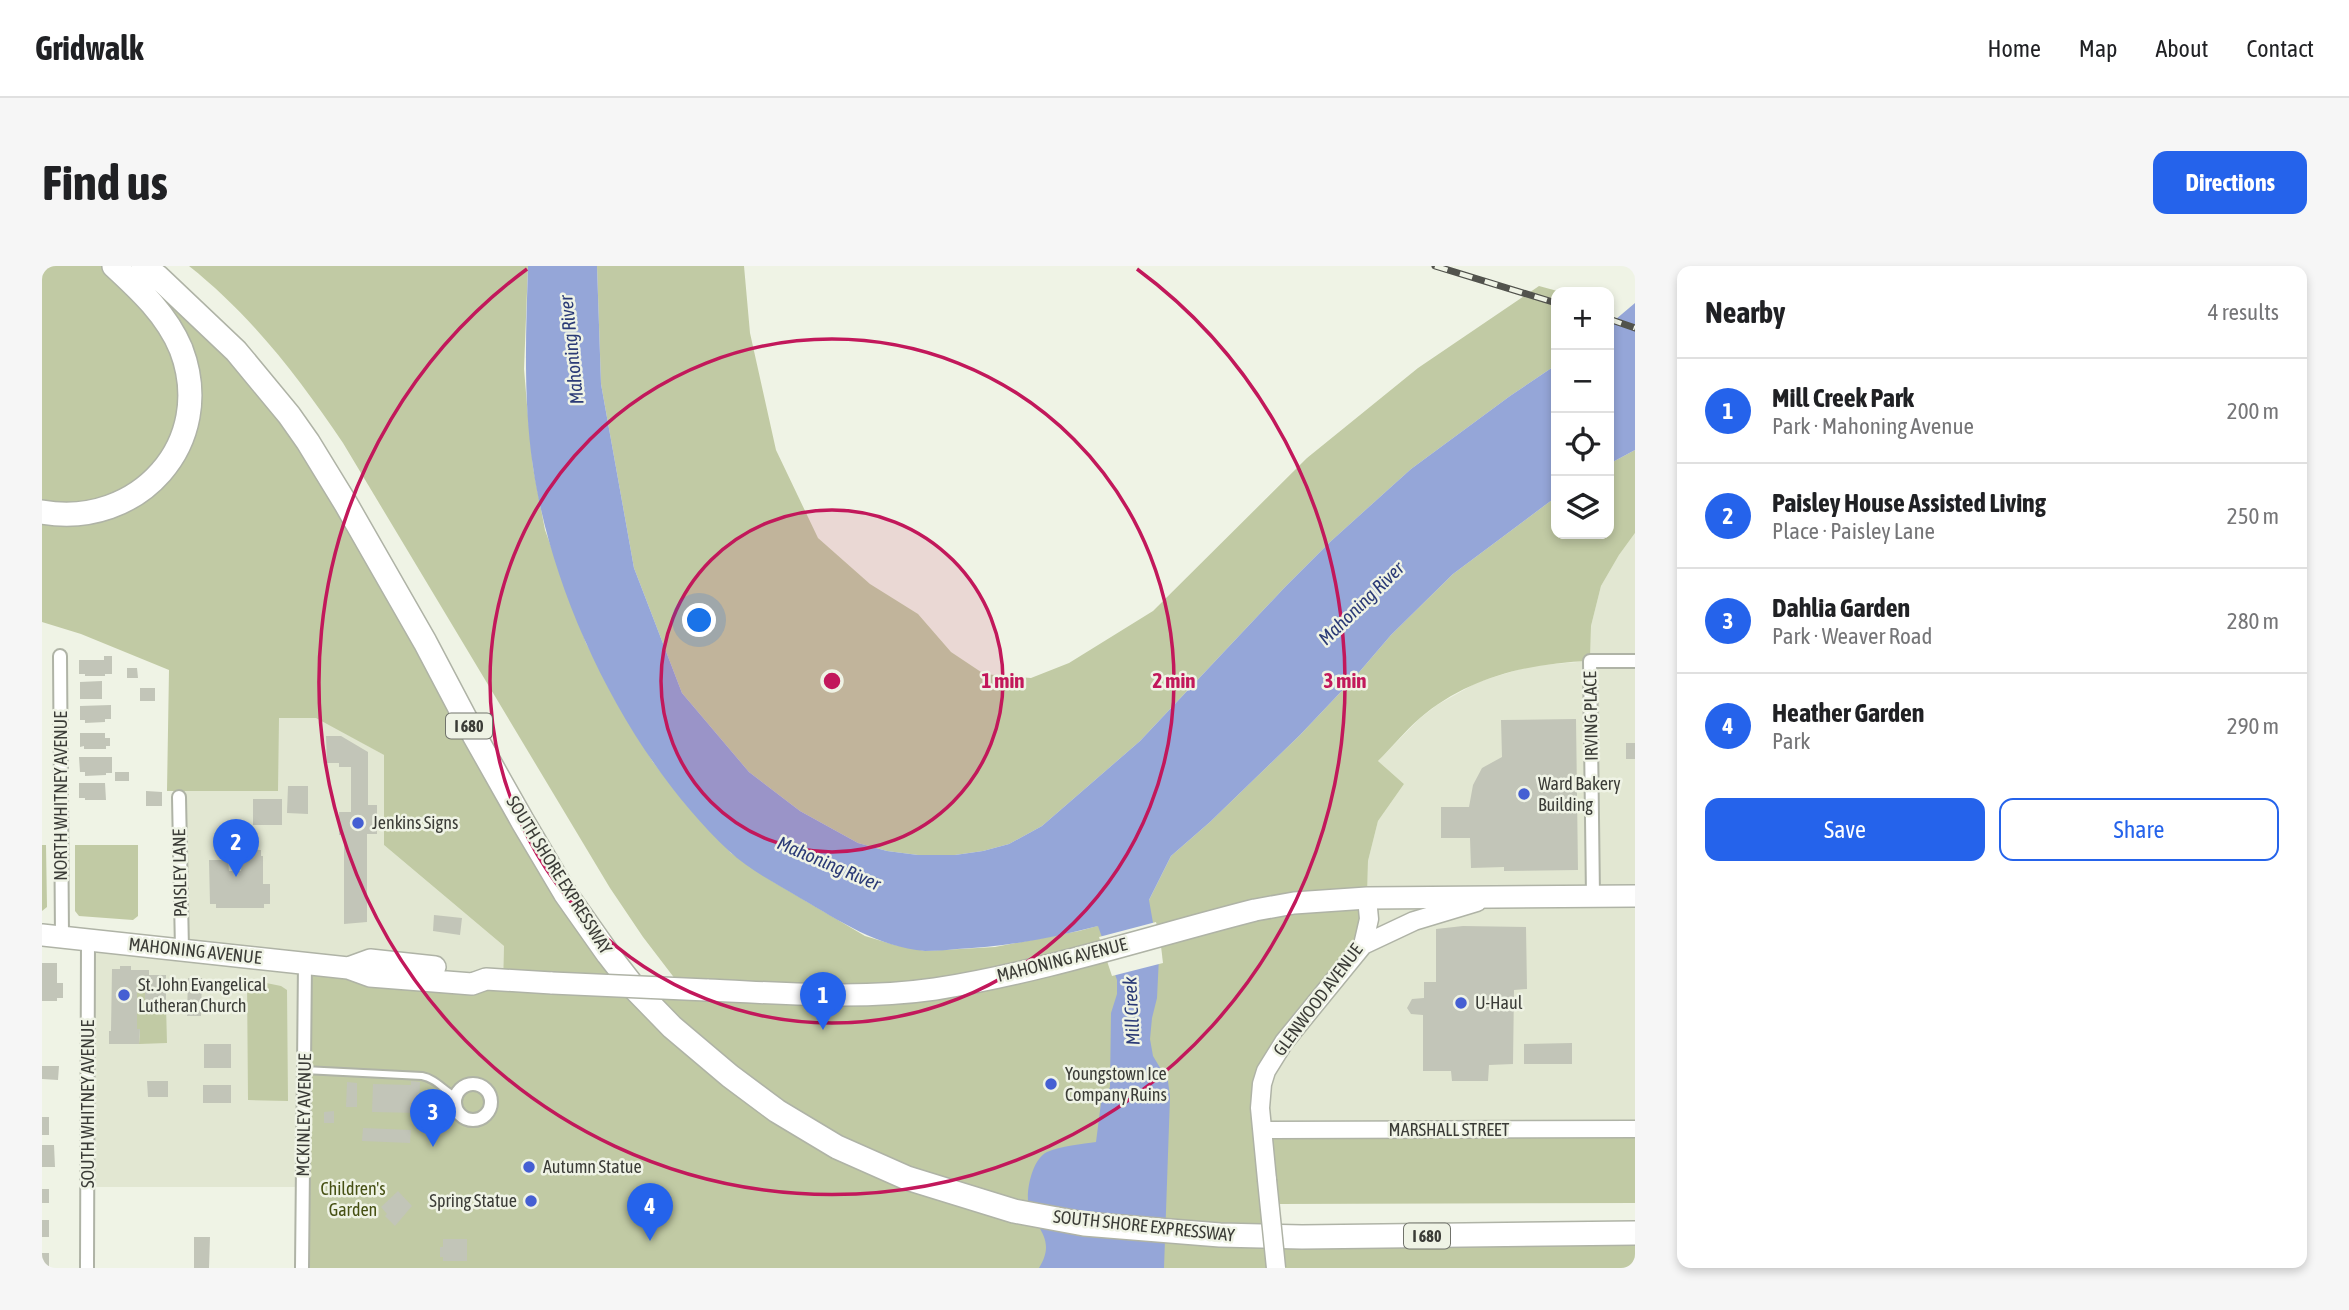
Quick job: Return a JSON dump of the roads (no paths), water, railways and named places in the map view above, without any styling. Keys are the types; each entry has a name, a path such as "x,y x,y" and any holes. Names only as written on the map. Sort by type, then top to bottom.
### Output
{"highway":[{"path":"42,512 82,514 117,505 134,496 155,481 169,463 179,446 185,427 188,389 181,350 163,316 140,289 114,266"},
{"name":"SOUTH SHORE EXPRESSWAY","path":"143,266 158,276 236,351 289,415 346,505 544,858 601,944 636,990 672,1027 777,1111 837,1147 907,1178 1014,1211 1084,1224 1220,1235 1302,1237 1635,1233"}],"main road":[{"name":"MAHONING AVENUE","path":"52,936 348,968 370,976 472,984 486,979 829,995 914,991 997,977 1255,910 1294,904 1367,898 1635,896"},
{"path":"1363,945 1414,920 1500,897"},
{"name":"GLENWOOD AVENUE","path":"1276,1268 1260,1108 1262,1084 1274,1057 1306,1013 1363,945 1369,919 1367,898"}],"street":[{"name":"NORTH WHITNEY AVENUE","path":"52,936 60,656"},
{"name":"IRVING PLACE","path":"1593,896 1590,661 1635,661"},
{"name":"PAISLEY LANE","path":"179,797 182,950"},
{"name":"SOUTH WHITNEY AVENUE","path":"87,1268 88,940"},
{"name":"MCKINLEY AVENUE","path":"302,1268 305,963"},
{"name":"MARSHALL STREET","path":"1262,1130 1635,1129"}],"lane":[{"path":"304,1070 422,1076 435,1079 457,1097"}],"water":[{"path":"528,266 597,266 601,384 634,568 682,693 749,772 800,811 858,843 887,851 918,855 955,855 983,851 1009,844 1042,826 1140,741 1285,587 1411,469 1551,368 1551,501 1453,574 1391,635 1300,735 1171,856 1149,900 1159,957 1157,998 1150,1039 1153,1056 1168,1081 1170,1097 1164,1268 1039,1268 1046,1247 1028,1201 1034,1169 1047,1152 1096,1142 1101,1103 1110,1087 1111,1013 1117,994 1117,980 1098,926 1010,944 937,951 908,949 860,932 763,876 729,851 693,813 628,724 577,623 543,518 533,467 526,366"},
{"path":"1635,303 1635,450 1614,461 1614,350 1614,321"}],"railway":[{"path":"1435,266 1551,301"},
{"path":"1614,321 1635,328"}],"place":[{"name":"Ward Bakery Building","path":"1524,794"},
{"name":"Jenkins Signs","path":"358,823"},
{"name":"Paisley House Assisted Living","path":"236,877"},
{"name":"St. John Evangelical Lutheran Church","path":"124,995"},
{"name":"U-Haul","path":"1461,1003"},
{"name":"Mill Creek Park","path":"823,1030"},
{"name":"Youngstown Ice Company Ruins","path":"1051,1084"},
{"name":"Dahlia Garden","path":"433,1147"},
{"name":"Autumn Statue","path":"529,1167"},
{"name":"Spring Statue","path":"531,1201"},
{"name":"Heather Garden","path":"650,1241"}],"water label":[{"name":"Mahoning River","path":"571,350"},
{"name":"Mahoning River","path":"1361,603"},
{"name":"Mahoning River","path":"829,863"},
{"name":"Mill Creek","path":"1131,1011"}],"park label":[{"name":"Children's Garden","path":"353,1199"}]}
